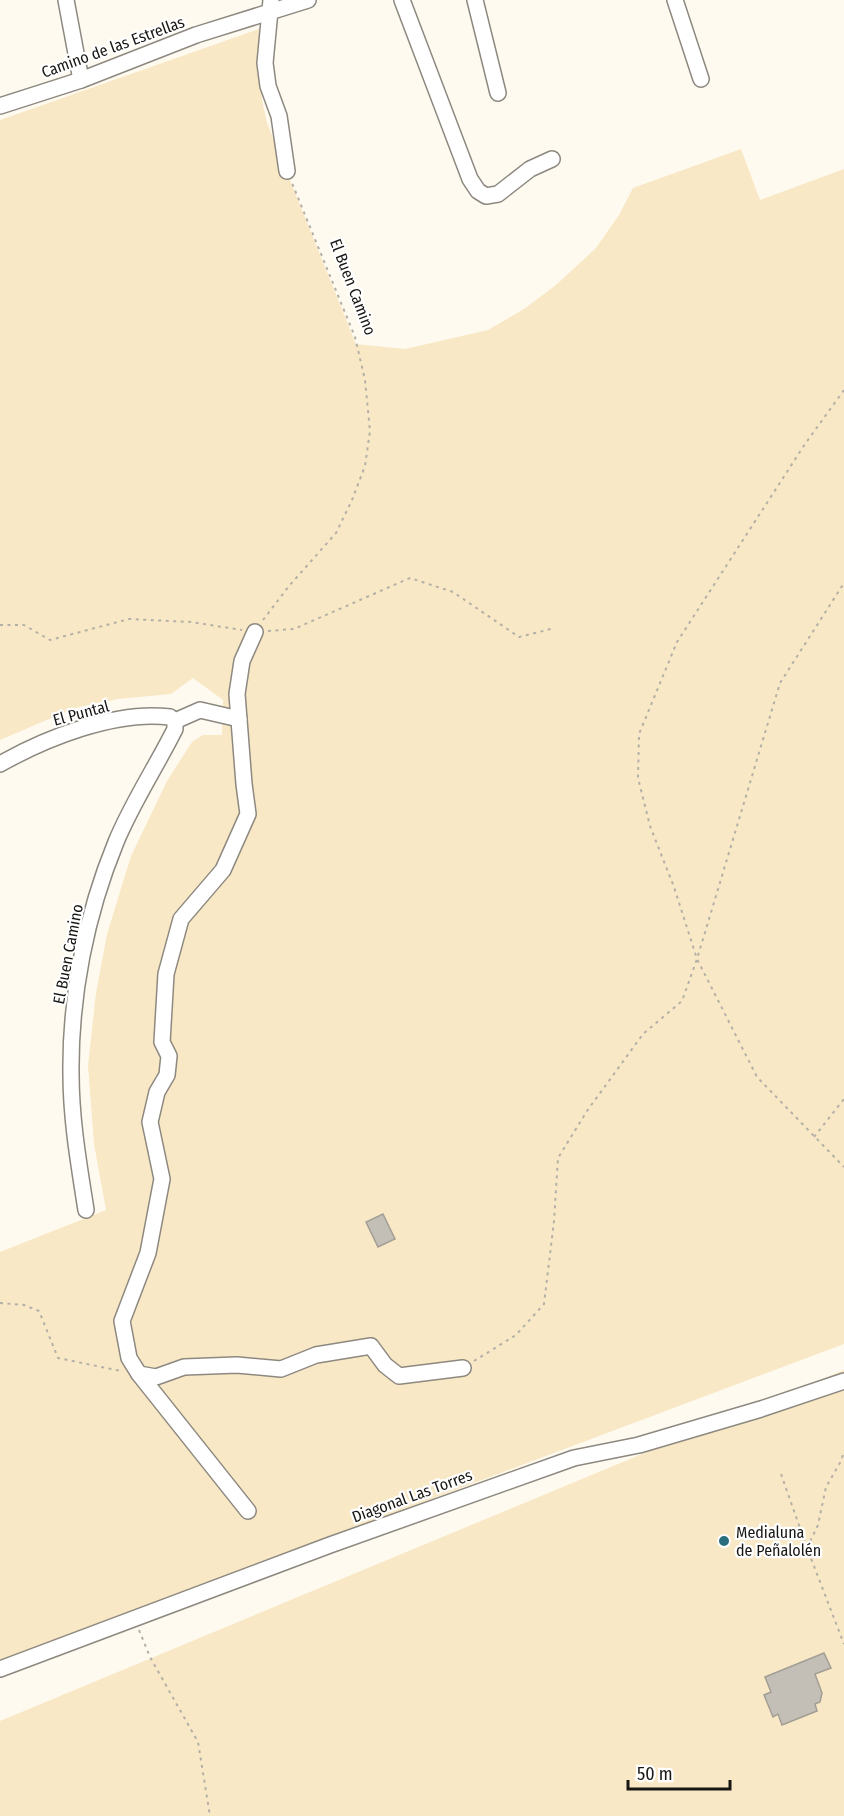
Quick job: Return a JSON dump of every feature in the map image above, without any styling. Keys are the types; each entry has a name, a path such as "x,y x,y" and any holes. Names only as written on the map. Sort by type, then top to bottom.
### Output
{"street":[{"path":"66,0 81,80"},
{"name":"Camino de las Estrellas","path":"0,106 81,80 270,6 308,0"},
{"path":"402,0 470,179 478,191 486,196 498,194 530,169 552,159"},
{"path":"476,0 498,93"},
{"path":"675,0 701,79"},
{"path":"270,6 265,63 268,86 279,116 287,171"},
{"path":"248,1511 129,1359 122,1321 148,1253 162,1179 150,1122 157,1092 167,1075 169,1056 162,1042 166,974 182,919 224,870 248,814 237,694 242,660 255,632"},
{"path":"175,722 200,710 239,719"},
{"name":"El Puntal","path":"0,764 27,749 91,727 154,716 170,717 175,722"},
{"name":"El Buen Camino","path":"86,1210 77,1153 71,1076 73,1028 81,963 98,896 116,842 145,782 175,729 175,722"},
{"path":"139,1374 156,1377 184,1367 237,1365 281,1369 316,1355 370,1346 385,1365 399,1376 463,1368"},
{"name":"Diagonal Las Torres","path":"0,1670 330,1545 574,1458 650,1441 761,1409 844,1381"}],"path":[{"name":"El Buen Camino","path":"255,632 289,586 336,533 352,500 364,466 370,432 365,380 355,337 287,171"},
{"path":"844,390 805,444 677,642 639,734 638,778 650,826 674,887 697,959 757,1077 844,1167"},
{"path":"0,625 24,625 50,640 129,619 191,622 255,632 294,629 410,578 453,592 519,637 555,628"},
{"path":"463,1368 516,1335 544,1305 554,1221 558,1158 587,1110 643,1034 682,1001 697,959 780,683 844,583"},
{"path":"814,1137 844,1099"},
{"path":"0,1303 24,1305 39,1311 58,1358 139,1374"},
{"path":"807,1548 818,1525 826,1487 844,1452"},
{"path":"781,1473 844,1644"},
{"path":"143,1639 150,1657 198,1742 210,1816"}],"shaded area":[{"path":"270,25 261,82 267,123 356,344 405,349 488,330 524,309 556,285 596,248 619,215 633,188 741,149 760,200 844,169 844,1344 0,1661 0,1252 106,1210 94,1144 88,1066 96,993 107,934 131,856 167,781 192,742 203,735 222,735 223,700 193,678 171,694 118,699 75,708 0,740 0,120"},
{"path":"844,1370 844,1816 0,1816 0,1721"}],"building":[{"path":"383,1214 395,1239 378,1247 366,1222"},
{"path":"824,1653 831,1668 815,1674 822,1693 820,1702 815,1704 817,1711 782,1725 778,1714 773,1717 764,1695 771,1692 765,1677"}],"place":[{"name":"Medialuna de Peñalolén","path":"724,1541"}]}
